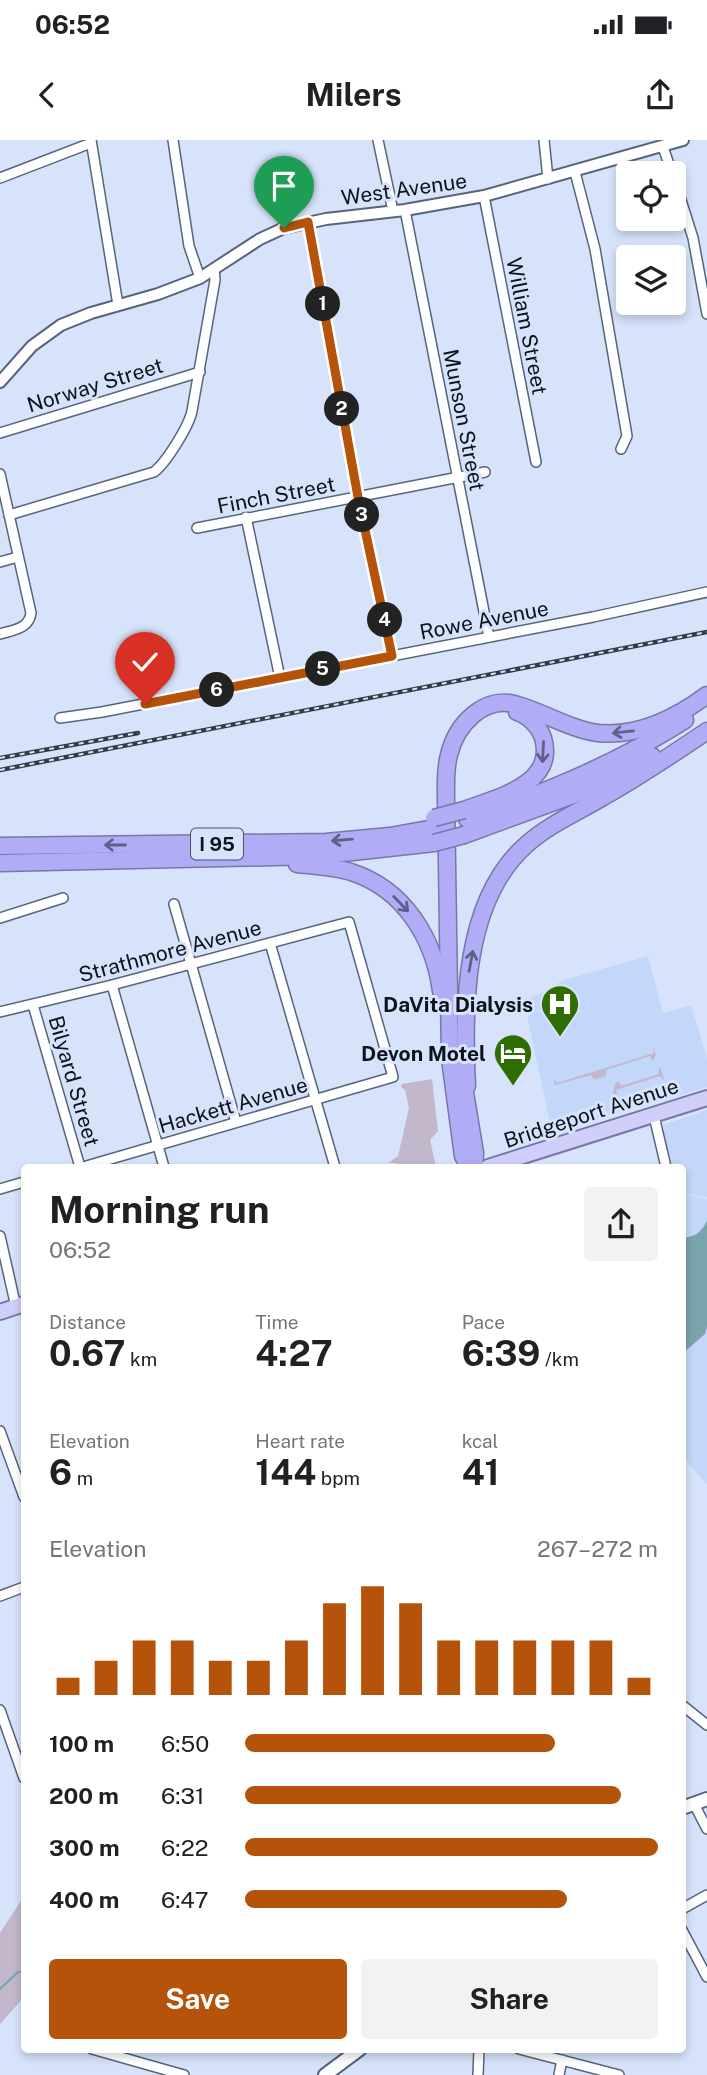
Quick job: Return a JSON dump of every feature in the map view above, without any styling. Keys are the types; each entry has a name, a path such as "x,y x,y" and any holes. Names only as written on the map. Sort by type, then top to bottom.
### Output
{"highway":[{"path":"450,1059 446,768 452,745 461,727 484,707 509,702 587,730 611,733 634,731 676,715 707,695"},
{"name":"I 95","path":"0,863 246,858 364,852 464,822 550,790 596,770 665,733 707,705"},
{"path":"464,822 537,775 543,760 544,744 540,732 529,719 511,710 480,718 463,736 454,767 454,957 459,1045 475,1153 474,1164"},
{"name":"I 95","path":"464,822 529,813 600,783 658,752 707,721"},
{"path":"468,1102 464,1031 469,970 480,923 490,895 502,874 516,855 536,837 652,768 707,731"},
{"name":"I 95","path":"0,846 300,842 434,830"},
{"path":"246,858 349,872 387,890 406,907 434,953 463,1156 467,1164"}],"main road":[{"name":"Bridgeport Avenue","path":"498,1164 707,1098"},
{"path":"0,1312 20,1306"},
{"path":"688,1806 707,1799"},
{"path":"325,2075 354,2053"}],"street":[{"path":"173,140 189,246 200,278"},
{"name":"Munson Street","path":"378,140 399,210 489,637"},
{"path":"544,140 548,179"},
{"name":"West Avenue","path":"0,382 32,346 52,331 81,316 200,278 260,239 284,228 308,222 484,196 683,140"},
{"path":"0,178 91,141 118,305"},
{"path":"663,147 668,161"},
{"path":"575,172 594,248 627,436 621,449"},
{"name":"William Street","path":"484,196 536,462"},
{"path":"686,215 694,239 707,314"},
{"path":"308,222 358,497 392,656"},
{"path":"9,515 154,472 166,461 188,424 200,372 215,280 214,269"},
{"name":"Norway Street","path":"0,433 200,372"},
{"name":"Finch Street","path":"197,528 485,472"},
{"path":"0,474 2,492 28,595 30,621 24,626 0,634"},
{"path":"246,517 280,678"},
{"path":"0,562 18,557"},
{"name":"Rowe Avenue","path":"60,718 280,678 707,592"},
{"path":"0,918 63,898"},
{"path":"174,904 236,1122"},
{"name":"Strathmore Avenue","path":"0,1012 349,922 393,1077"},
{"path":"270,943 334,1164"},
{"path":"112,985 163,1164"},
{"name":"Bilyard Street","path":"33,1005 81,1164"},
{"name":"Hackett Avenue","path":"92,1164 393,1077"},
{"path":"654,1116 665,1164"},
{"path":"0,1189 21,1183"},
{"path":"0,1236 20,1306"},
{"path":"0,1431 21,1489"},
{"path":"0,1596 21,1588"},
{"path":"686,1708 707,1725"},
{"path":"0,1710 21,1770"},
{"path":"688,1806 707,1829"},
{"path":"686,1907 707,1895"},
{"path":"686,1938 707,1977"},
{"path":"105,2053 164,2072 184,2075"},
{"path":"478,2075 479,2053"},
{"path":"535,2053 619,2075"},
{"path":"559,2075 562,2060"}],"shaded area":[{"path":"648,956 663,1013 691,1005 707,1058 707,1087 552,1132 528,1020 530,999 564,980"},
{"path":"653,1047 656,1055 653,1061 650,1056 606,1070 606,1076 594,1080 591,1075 555,1085 554,1078 557,1083 654,1053"},
{"path":"659,1068 664,1081 660,1076 616,1090 621,1109 614,1097 616,1082 621,1086 659,1074"},
{"path":"432,1079 438,1131 430,1140 435,1164 388,1163 398,1156 409,1108 402,1084"},
{"path":"707,1110 707,1197 686,1194 686,1164 660,1164 650,1129 661,1126 664,1132 663,1125"},
{"path":"686,1195 707,1199 707,1485 686,1460"},
{"path":"707,1221 707,1327 705,1334 686,1350 686,1237 697,1234"},
{"path":"21,1901 21,2000 0,2024 0,1933"}],"waterway":[{"path":"0,1989 21,1972"}],"railway":[{"path":"0,770 707,632"},
{"path":"0,758 138,733"}],"place":[{"name":"DaVita Dialysis","path":"560,1038"},
{"name":"Devon Motel","path":"513,1087"}],"route":[{"path":"145,704 392,656 358,497 308,222 284,228"}]}
